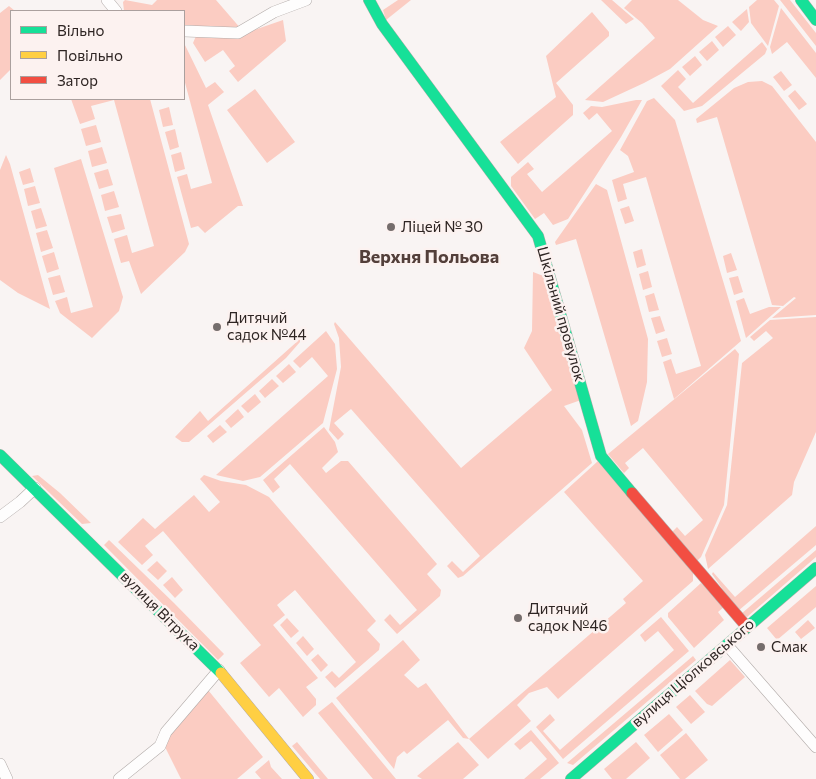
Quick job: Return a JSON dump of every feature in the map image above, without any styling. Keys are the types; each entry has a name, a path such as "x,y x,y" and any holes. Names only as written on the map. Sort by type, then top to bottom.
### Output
{"street":[{"path":"107,0 115,10"},
{"path":"185,31 238,33 274,12 306,0"},
{"name":"Шкільний провулок","path":"370,0 382,24 538,236 601,456 747,626"},
{"path":"801,0 816,20"},
{"name":"вулиця Вітрука","path":"0,455 32,490 216,672 308,779"},
{"name":"вулиця Вітрука","path":"0,464 32,490"},
{"path":"0,516 32,490"},
{"name":"вулиця Ціолковського","path":"571,779 816,568"},
{"path":"727,644 816,747"},
{"path":"119,779 160,746 166,732 216,672"},
{"name":"вулиця Вітрука","path":"216,672 298,779"},
{"path":"0,764 7,779"}],"shaded area":[{"path":"125,0 152,5 157,0 216,0 242,30 185,25 185,10 124,10 123,2"},
{"path":"398,0 411,0 386,20 383,10"},
{"path":"601,0 612,0 634,19 626,24"},
{"path":"632,0 678,0 703,20 718,26 670,69 603,102 585,100 655,38 642,23 624,8"},
{"path":"757,0 774,0 779,6 768,46 751,23 749,7"},
{"path":"780,0 790,0 816,33 816,46"},
{"path":"9,6 14,10 10,10 10,70 0,80 0,13"},
{"path":"781,8 816,53 816,78 787,42 772,54 770,47"},
{"path":"747,9 749,22 741,31 732,22"},
{"path":"592,12 609,32 609,36 556,83 573,105 573,115 518,164 500,142 556,97 546,56"},
{"path":"283,20 286,41 238,82 229,71 235,66 223,50 205,62 193,43 196,36 234,37"},
{"path":"728,26 736,35 723,47 715,37"},
{"path":"712,41 719,50 707,61 699,52"},
{"path":"762,42 767,49 765,54 702,106 684,111 661,86 678,70 686,79 678,87 693,103"},
{"path":"185,45 206,88 215,82 224,92 208,105 243,206 238,206 205,233 198,226 191,228 177,177 187,174 191,189 212,183 185,83"},
{"path":"695,56 702,65 690,76 682,67"},
{"path":"781,71 792,85 784,91 773,77"},
{"path":"762,81 772,86 816,142 816,315 772,318 796,298 794,297 783,306 772,305 717,117 697,123 696,119 734,88 748,82"},
{"path":"255,89 295,142 267,163 227,110"},
{"path":"795,90 807,104 799,110 788,96"},
{"path":"654,98 675,120 741,341 674,399 663,362 671,359 676,374 701,366 646,177 623,184 627,199 618,202 612,180 634,172 628,156 620,150 647,101"},
{"path":"71,100 114,100 91,106 95,119 80,124"},
{"path":"114,100 150,100 189,244 185,252 141,294 129,261 121,263 114,239 127,235 132,253 154,246"},
{"path":"642,100 621,137 568,219 553,225 544,213 535,219 511,186 511,177 528,162 534,169 527,174 542,192 612,131 597,113 589,120 583,113 591,106 602,107"},
{"path":"169,107 173,125 163,127 159,110"},
{"path":"96,125 101,142 86,146 81,129"},
{"path":"175,129 179,147 170,150 165,132"},
{"path":"102,147 107,163 92,167 88,151"},
{"path":"181,152 185,169 175,172 171,155"},
{"path":"6,155 50,309 18,293 0,280 0,170"},
{"path":"81,159 123,297 119,311 92,338 60,313 55,301 67,297 71,313 93,307 54,168"},
{"path":"30,168 34,182 23,185 19,172"},
{"path":"108,169 113,185 99,189 94,173"},
{"path":"596,184 607,190 648,339 647,382 638,421 631,426 576,239 556,245 555,242"},
{"path":"35,186 40,203 28,206 24,189"},
{"path":"114,191 119,207 105,211 101,195"},
{"path":"629,206 634,221 625,224 620,209"},
{"path":"41,208 47,226 36,229 31,211"},
{"path":"121,214 125,229 112,233 107,217"},
{"path":"47,230 53,248 41,252 36,233"},
{"path":"642,249 646,265 637,268 633,252"},
{"path":"54,252 59,269 47,273 42,256"},
{"path":"731,253 737,270 727,273 723,256"},
{"path":"648,271 652,287 643,290 639,274"},
{"path":"533,272 546,277 581,400 564,406 582,430 592,463 463,576 458,578 447,566 452,561 463,572 480,556 351,409 334,423 344,434 338,440 329,430 341,367 339,338 334,324 335,322 461,468 552,390 524,348 532,331"},
{"path":"60,275 65,292 53,295 48,278"},
{"path":"738,276 743,292 734,295 729,278"},
{"path":"654,293 659,310 649,312 645,296"},
{"path":"744,298 750,314 769,307 781,307 746,338 736,301"},
{"path":"660,316 665,331 656,334 651,318"},
{"path":"816,317 816,432 794,482 792,495 708,569 705,555 727,505 742,363 773,338 766,331 754,341 750,337 770,320"},
{"path":"326,331 335,344 337,369 323,423 260,477 243,481 216,475 328,376 312,357 300,368 293,361"},
{"path":"667,338 672,354 662,357 657,341"},
{"path":"300,339 300,342 286,358 189,442 182,442 175,437 200,411 208,421"},
{"path":"735,349 739,354 724,505 701,557 697,561 672,532 677,527 685,536 703,520 643,448 625,463 629,468 624,473 608,454"},
{"path":"289,364 296,372 283,383 276,376"},
{"path":"272,379 279,386 265,398 259,391"},
{"path":"255,394 261,402 248,413 241,406"},
{"path":"238,409 244,417 231,428 225,421"},
{"path":"220,425 227,432 213,443 207,436"},
{"path":"324,427 335,442 338,452 322,468 326,473 341,461 348,461 437,564 427,574 441,590 440,596 397,634 384,620 390,614 400,625 417,610 290,464 274,479 280,487 273,493 263,480"},
{"path":"598,461 693,572 693,581 558,699 547,687 529,693 517,705 531,721 488,759 469,739 626,603 623,599 643,581 564,492"},
{"path":"38,475 91,523 82,524 32,476"},
{"path":"204,475 221,481 246,485 269,497 376,621 367,630 380,644 379,650 335,688 325,677 332,671 339,678 356,662 295,590 277,605 285,615 273,625 318,678 306,687 316,699 316,705 303,717 279,688 269,697 240,663 261,645 163,531 145,546 153,555 142,565 118,542 143,518 155,529 194,495 209,512 220,502 200,479"},
{"path":"816,526 816,545 738,611 712,574 713,572 735,597"},
{"path":"109,540 224,654 218,660 104,545"},
{"path":"816,550 816,557 747,617 741,614"},
{"path":"157,561 167,571 158,580 147,570"},
{"path":"172,577 183,590 175,598 163,585"},
{"path":"701,583 725,606 718,612 724,620 694,648 668,617 668,613"},
{"path":"816,586 816,607 777,640 767,628"},
{"path":"661,617 689,651 563,759 536,727 550,714 555,720 543,731 560,750 674,650 658,631 645,642 640,635"},
{"path":"287,618 299,631 291,638 280,625"},
{"path":"808,620 815,628 801,639 795,632"},
{"path":"303,636 314,649 307,656 296,643"},
{"path":"403,640 420,660 404,675 418,688 426,683 469,739 463,738 448,720 407,754 404,751 397,757 394,769 336,698"},
{"path":"318,654 328,665 321,672 311,660"},
{"path":"693,656 696,660 573,765 567,763"},
{"path":"730,660 745,677 712,706 707,704 695,691"},
{"path":"208,690 263,757 237,779 181,779 165,747 167,738"},
{"path":"690,695 705,712 691,724 676,707"},
{"path":"332,702 396,779 373,779 318,713"},
{"path":"669,714 683,730 658,752 644,735"},
{"path":"531,730 559,763 540,779 524,779 547,759 531,741 520,750 514,744"},
{"path":"686,733 708,760 685,779 680,779 660,755"},
{"path":"297,742 328,779 320,779 292,746"},
{"path":"458,742 479,765 463,779 422,779 417,776"},
{"path":"636,742 650,758 626,779 612,779 604,769"},
{"path":"269,760 271,767 282,779 261,779 255,772"}],"traffic: fast":[{"path":"369,0 382,24 538,236 601,456 632,493"},
{"path":"801,0 816,20"},
{"path":"0,455 221,673"},
{"path":"571,779 816,568"}],"traffic: slow":[{"path":"221,673 308,779"}],"traffic: jam":[{"path":"632,493 747,627"}],"place":[{"name":"Ліцей № 30","path":"391,227"},
{"name":"Дитячий садок №44","path":"217,327"},
{"name":"Дитячий садок №46","path":"518,618"},
{"name":"Смак","path":"761,647"}],"district":[{"name":"Верхня Польова","path":"429,257"}]}
